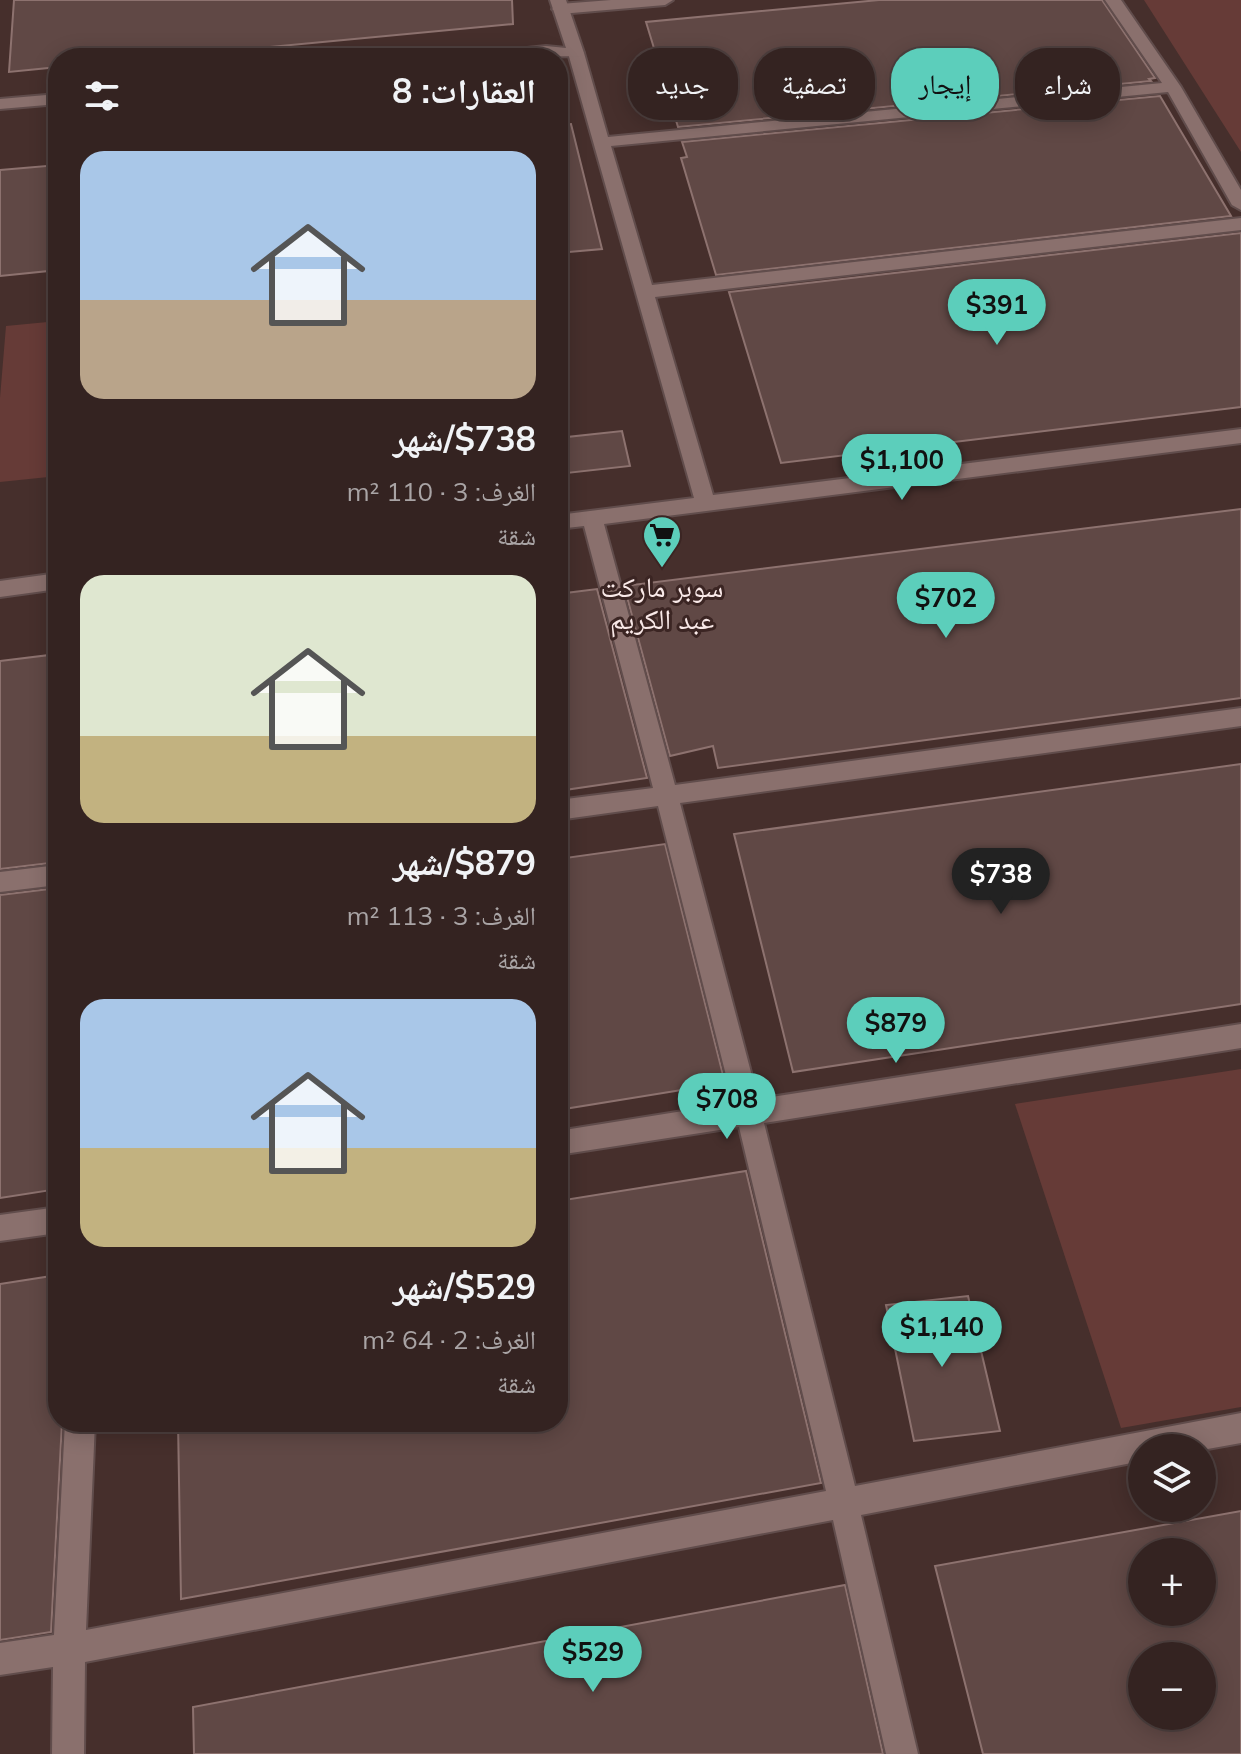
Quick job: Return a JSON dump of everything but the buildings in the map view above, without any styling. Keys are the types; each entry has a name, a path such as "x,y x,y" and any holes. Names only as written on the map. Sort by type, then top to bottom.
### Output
{"street":[{"path":"665,0 559,4 604,142 643,292 706,505"},
{"path":"1113,0 1173,87 1241,205"},
{"path":"568,52 576,53"},
{"path":"604,142 1173,87"},
{"path":"0,104 48,100"},
{"path":"643,292 1241,224"},
{"path":"568,521 1241,436"},
{"path":"592,518 668,796 845,1501 902,1754"},
{"path":"0,589 48,582"},
{"path":"568,809 1241,717"},
{"path":"0,882 48,876"},
{"path":"568,1141 1241,1036"},
{"path":"0,1228 48,1221"},
{"path":"0,1659 69,1649 1241,1428"},
{"path":"68,1754 69,1649 80,1432"}],"shaded area":[{"path":"1144,0 1241,0 1241,152"},
{"path":"48,322 48,477 0,482 0,398 6,326"},
{"path":"1241,1069 1241,1407 1121,1428 1015,1104"}],"place":[{"name":"سوبر ماركت عبد الكريم","path":"662,569"}]}
